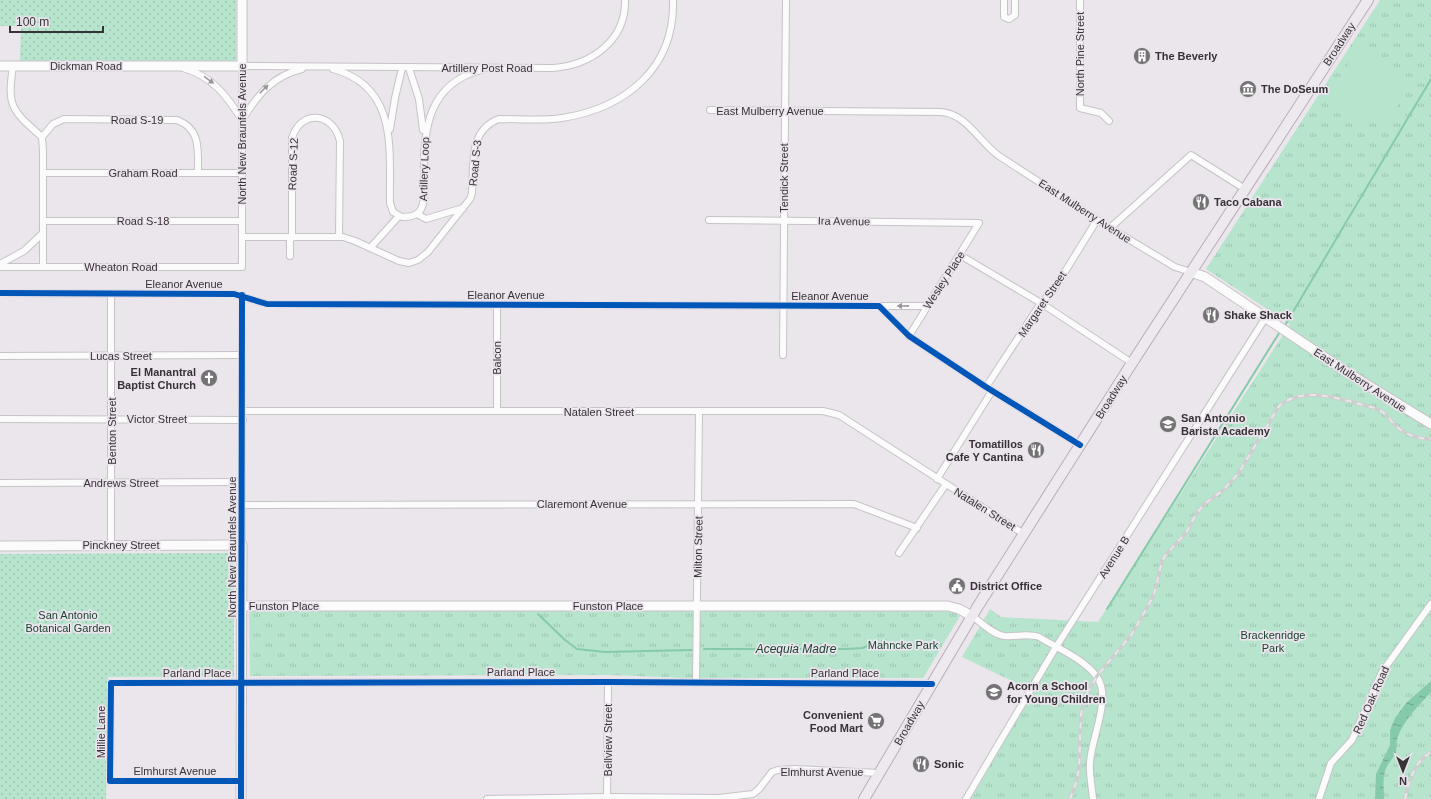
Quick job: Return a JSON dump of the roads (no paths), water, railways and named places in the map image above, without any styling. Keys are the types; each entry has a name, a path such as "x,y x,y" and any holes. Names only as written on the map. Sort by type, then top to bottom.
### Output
{"main road":[{"name":"Broadway","path":"864,799 972,616 1132,363 1368,0"}],"street":[{"name":"North New Braunfels Avenue","path":"242,0 242,267"},
{"name":"Artillery Post Road","path":"242,66 406,68 561,67 589,58 605,48 618,33 624,16 625,0"},
{"name":"Road S-3","path":"242,238 339,237 371,247 399,261 409,263 418,260 428,252 472,193 475,143 481,129 490,122 498,119 561,118 586,113 618,101 641,83 658,61 672,29 674,0"},
{"name":"Tendick Street","path":"783,355 786,0"},
{"path":"1004,0 1004,17 1009,20 1015,15 1014,0"},
{"name":"North Pine Street","path":"1080,0 1080,108 1101,113 1109,121"},
{"name":"Dickman Road","path":"0,66 242,66"},
{"path":"13,66 9,93 11,103 22,118 42,137 44,173 43,267"},
{"name":"Dickman Road","path":"173,66 196,72 216,85 242,120"},
{"name":"Artillery Post Road","path":"242,120 258,96 268,85 288,73 311,67"},
{"path":"324,67 343,72 363,84 382,108 389,134"},
{"path":"371,247 399,216 393,212 390,204 389,134 395,98 406,68"},
{"path":"406,68 423,117 424,139"},
{"name":"Artillery Loop","path":"399,216 406,218 417,214 421,210 424,199 424,139 428,120 439,98 449,87 462,77 488,68"},
{"name":"East Mulberry Avenue","path":"710,110 950,113 955,115 973,129 993,151 1097,220 1175,267 1205,277 1348,373 1431,424"},
{"name":"Road S-12","path":"291,238 292,138 294,130 302,122 311,118 320,118 329,122 337,131 340,141 339,237"},
{"name":"Road S-19","path":"42,137 53,124 64,120 176,120 186,124 194,133 197,143 198,173"},
{"path":"1110,228 1191,156 1245,189"},
{"name":"Graham Road","path":"44,173 242,173"},
{"path":"417,214 426,218 462,208"},
{"name":"Ira Avenue","path":"709,220 979,223"},
{"name":"Margaret Street","path":"986,387 1041,303 1051,295 1097,220"},
{"name":"Road S-18","path":"43,221 242,221"},
{"name":"Wesley Place","path":"908,336 979,223"},
{"path":"0,265 24,251 44,234"},
{"path":"290,256 291,238"},
{"path":"960,255 1041,303 1132,363"},
{"name":"Wheaton Road","path":"0,265 43,267 242,267"},
{"name":"Eleanor Avenue","path":"0,293 234,294 242,295 267,304 497,306 927,306"},
{"name":"Benton Street","path":"111,546 112,294"},
{"name":"North New Braunfels Avenue","path":"241,799 243,420 242,295"},
{"name":"Balcon","path":"497,306 497,411"},
{"name":"Eleanor Avenue","path":"879,306 908,336 992,391"},
{"name":"Avenue B","path":"966,799 1056,647 1270,320"},
{"name":"Lucas Street","path":"0,356 242,355"},
{"path":"937,479 992,391 1080,445"},
{"name":"Natalen Street","path":"243,411 824,412 839,416 1024,534"},
{"name":"Milton Street","path":"696,683 699,412"},
{"name":"Victor Street","path":"0,419 243,420"},
{"name":"Andrews Street","path":"0,483 242,482"},
{"path":"899,553 946,484"},
{"name":"Claremont Avenue","path":"242,504 854,504 916,528"},
{"name":"Pinckney Street","path":"0,546 242,545"},
{"name":"Red Oak Road","path":"1319,799 1331,763 1352,740 1382,672 1431,604"},
{"name":"Funston Place","path":"242,606 948,606 972,616"},
{"path":"972,616 996,633 1005,636 1032,635 1056,647 1088,668 1097,676 1102,689 1102,701 1089,764 1093,799"},
{"name":"Parland Place","path":"111,683 608,682 932,684"},
{"name":"Bellview Street","path":"608,682 608,798"},
{"name":"Millie Lane","path":"110,781 111,683"},
{"name":"Elmhurst Avenue","path":"487,799 719,799 753,794 759,790 772,772 778,770 803,769 879,773"},
{"name":"Elmhurst Avenue","path":"110,781 241,780"}],"water":[{"path":"1431,681 1431,692 1411,714 1399,733 1396,752 1385,772 1384,799 1375,799 1376,774 1390,745 1390,730 1395,718 1407,702"}],"waterway":[{"path":"1284,327 1431,79"},
{"path":"1107,609 1281,330"},
{"name":"Acequia Madre","path":"538,614 565,640 577,649 605,652 692,650"},
{"name":"Acequia Madre","path":"704,649 846,649 862,648 886,640"}],"railway":[{"path":"1070,799 1076,783 1079,768 1081,714 1086,695 1097,676 1132,634 1154,595 1162,561 1167,553 1186,533 1203,505 1222,491 1238,474 1279,406 1287,400 1305,395 1324,396 1353,402 1376,409 1383,413 1397,427 1406,433 1415,437 1431,439"},
{"path":"1405,799 1413,772 1420,761 1431,752"}],"place":[{"name":"The Beverly","path":"1142,56"},
{"name":"The DoSeum","path":"1248,89"},
{"name":"Taco Cabana","path":"1201,202"},
{"name":"Shake Shack","path":"1211,315"},
{"name":"El Manantral Baptist Church","path":"209,378"},
{"name":"San Antonio Barista Academy","path":"1168,424"},
{"name":"Tomatillos Cafe Y Cantina","path":"1036,450"},
{"name":"District Office","path":"957,586"},
{"name":"Acorn a School for Young Children","path":"994,692"},
{"name":"Convenient Food Mart","path":"876,721"},
{"name":"Sonic","path":"921,764"}],"park label":[{"name":"San Antonio Botanical Garden","path":"68,621"},
{"name":"Brackenridge Park","path":"1273,641"},
{"name":"Mahncke Park","path":"903,645"}]}
